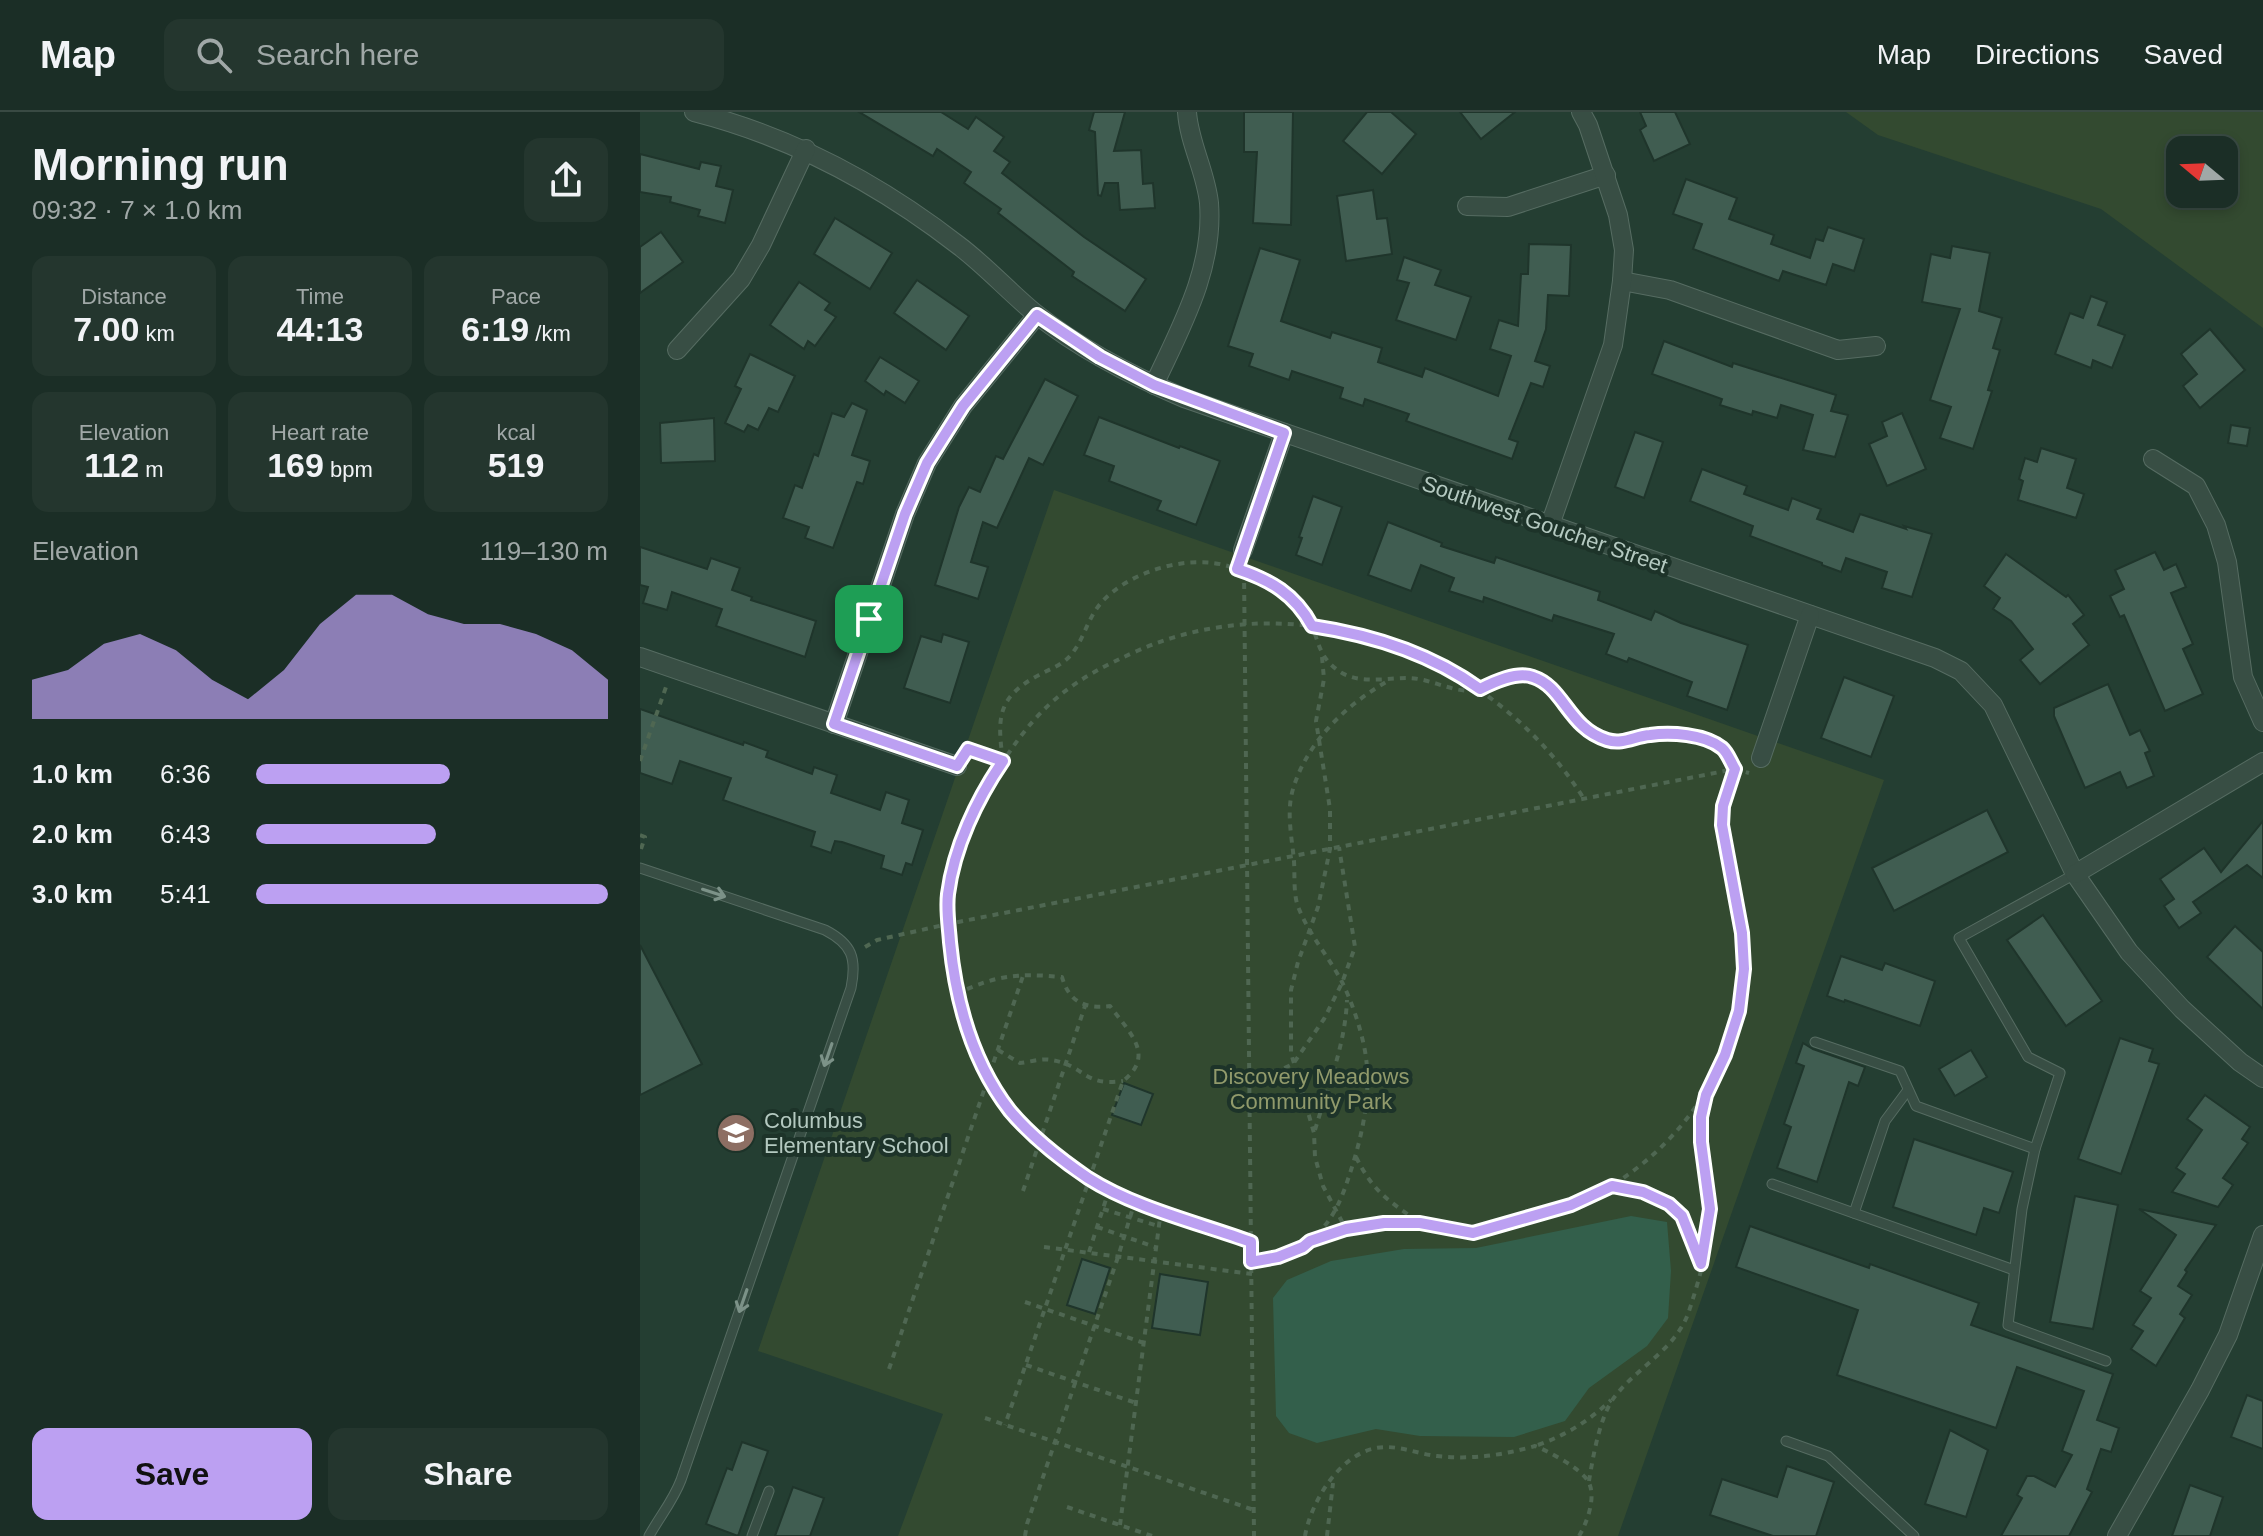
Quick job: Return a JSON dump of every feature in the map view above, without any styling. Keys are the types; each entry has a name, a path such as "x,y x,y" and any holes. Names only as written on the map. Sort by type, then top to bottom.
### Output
{"street":[{"name":"Southwest Goucher Street","path":"694,112 735,122 806,149 854,174 960,246 1037,315 1100,357 1154,385 1284,433 1935,658 1961,671 1993,705 2075,874 2129,952 2182,1009 2240,1062 2263,1078"},
{"path":"1154,385 1192,302 1207,256 1209,202 1187,112"},
{"path":"1550,525 1613,345 1622,281 1624,250 1618,215 1581,112"},
{"path":"677,350 741,279 761,245 806,149"},
{"path":"1467,206 1508,207 1606,175"},
{"path":"1622,281 1670,290 1838,350 1876,346"},
{"path":"834,724 905,514 927,463 963,406 1037,315"},
{"path":"1243,550 1284,433"},
{"path":"2153,459 2196,486 2216,525 2227,562 2243,677 2263,722"},
{"path":"1758,766 1810,615"},
{"path":"640,657 957,766"},
{"path":"2075,874 2263,762"},
{"path":"2117,1536 2228,1335 2263,1235"}],"lane":[{"path":"640,868 825,930 840,938 852,953 855,970 676,1495 649,1536"},
{"path":"2075,874 1959,938 2028,1057 2060,1073 2035,1149 2022,1209 2008,1325 2106,1361"},
{"path":"1815,1042 1900,1071 1916,1106 2035,1149"},
{"path":"1854,1213 1885,1121 1908,1090"},
{"path":"1772,1184 2014,1270"},
{"path":"1786,1441 1828,1456 1914,1536"},
{"path":"752,1536 769,1491"}],"path":[{"path":"1003,761 998,727 1003,706 1013,692 1070,657 1102,602 1124,584 1166,566 1220,563 1278,585 1302,609 1312,626 1322,657 1324,679 1316,721 1330,809 1330,849 1310,933 1291,990 1293,1064 1314,1133 1315,1157 1323,1186 1346,1229"},
{"path":"1246,572 1254,1536"},
{"path":"1251,1242 1135,1201 1090,1179 1040,1141 1011,1111 989,1077 966,1028 956,994 948,895 970,821 988,783 1018,737 1051,700 1100,668 1159,641 1210,627 1245,624 1312,626 1359,634 1409,650 1444,666 1480,689 1530,729 1557,759 1584,799"},
{"path":"1305,1536 1315,1508 1334,1477 1352,1457 1376,1448 1405,1448 1436,1456 1478,1457 1499,1455 1559,1438 1584,1423 1613,1398 1682,1330 1701,1264 1710,1209 1701,1142 1701,1117 1706,1095 1725,1055 1739,1011 1744,969 1742,933 1722,825 1723,806 1735,769 1723,749 1705,739 1649,735 1627,741 1611,741 1588,733 1545,682 1530,675 1464,691 1410,678 1388,681 1354,678 1322,657"},
{"path":"640,761 672,668"},
{"path":"1251,1262 1278,1257 1310,1241 1335,1209 1356,1157 1365,1114 1365,1053 1342,983 1297,906 1290,816 1293,790 1317,742 1336,718 1388,681"},
{"path":"957,766 968,749 1003,761"},
{"path":"852,953 877,940 948,924 1758,766"},
{"path":"640,835 645,837 640,852"},
{"path":"1249,1072 1278,1071 1293,1064 1324,1019 1342,983 1355,947 1339,847"},
{"path":"956,994 996,978 1024,973 1062,977 1072,999 1085,1006 1110,1006 1136,1042 1141,1057 1123,1081 1005,1425"},
{"path":"889,1369 1024,973"},
{"path":"1314,1133 1339,1055 1348,997"},
{"path":"1023,1191 1085,1006"},
{"path":"998,1050 1020,1063 1048,1059 1066,1064 1097,1082 1123,1081"},
{"path":"1310,1241 1346,1229 1384,1223 1420,1223 1473,1233 1571,1205 1612,1186 1660,1149 1706,1095"},
{"path":"1356,1157 1368,1181 1387,1200 1420,1223"},
{"path":"1612,1186 1643,1192 1669,1204 1682,1216 1701,1264"},
{"path":"1088,1253 1109,1190"},
{"path":"1025,1536 1135,1201"},
{"path":"1103,1209 1158,1227"},
{"path":"1120,1525 1161,1210"},
{"path":"1097,1227 1156,1247"},
{"path":"1044,1247 1252,1274"},
{"path":"1025,1302 1144,1343"},
{"path":"1026,1365 1136,1403"},
{"path":"1579,1536 1588,1516 1594,1451 1613,1398"},
{"path":"985,1418 1254,1510"},
{"path":"1535,1446 1568,1464 1589,1481"},
{"path":"1327,1536 1334,1477"},
{"path":"1067,1507 1152,1536"}],"green space":[{"path":"1846,112 2263,112 2263,328 2101,209 1878,135"},
{"name":"Discovery Meadows Community Park","path":"1054,490 1884,780 1618,1536 898,1536 943,1414 758,1351"}],"shaded area":[{"path":"1631,1216 1667,1222 1671,1271 1668,1318 1647,1346 1589,1388 1565,1421 1514,1437 1420,1436 1376,1429 1317,1443 1289,1433 1276,1416 1273,1298 1287,1280 1331,1261 1404,1249 1476,1248"}],"building":[{"path":"859,112 941,112 968,129 976,117 1004,137 994,151 1010,162 1002,173 1084,237 1146,279 1125,311 1072,276 1074,272 998,213 1001,209 964,183 971,172 937,149 933,156"},
{"path":"1094,112 1125,112 1114,151 1141,150 1143,184 1153,183 1155,208 1120,210 1118,183 1105,183 1101,196 1098,195 1095,132 1089,130"},
{"path":"1244,112 1293,112 1291,225 1253,223 1257,152 1244,152"},
{"path":"1367,112 1391,112 1416,134 1382,174 1343,141"},
{"path":"1460,112 1515,112 1481,139"},
{"path":"1640,112 1675,112 1690,144 1654,161 1640,130 1646,126"},
{"path":"640,154 699,169 701,162 721,166 716,186 733,190 725,223 698,216 700,210 670,202 671,197 640,192"},
{"path":"1686,179 1737,198 1729,219 1774,235 1771,244 1810,258 1816,239 1823,241 1828,227 1864,239 1854,271 1833,264 1826,285 1783,271 1779,281 1693,249 1702,224 1673,214"},
{"path":"1373,190 1377,219 1387,218 1392,254 1346,261 1337,196"},
{"path":"835,218 892,253 870,289 814,254"},
{"path":"661,232 683,262 640,293 640,247"},
{"path":"1529,244 1571,245 1569,296 1548,295 1546,329 1535,361 1550,366 1543,387 1531,383 1509,439 1518,442 1512,459 1406,421 1409,414 1365,399 1363,406 1340,398 1343,388 1292,371 1289,380 1249,366 1253,354 1228,346 1260,248 1300,260 1281,321 1330,338 1332,332 1382,348 1378,362 1422,377 1425,368 1498,396 1511,356 1490,349 1499,320 1518,326 1521,274 1528,274"},
{"path":"1952,246 1990,253 1979,311 2002,318 1993,348 2000,350 1988,390 1992,391 1973,449 1940,438 1951,407 1930,400 1960,309 1922,302 1931,254 1950,258"},
{"path":"1404,257 1441,270 1435,285 1471,297 1456,340 1396,320 1409,283 1397,280"},
{"path":"917,280 969,316 946,350 894,313"},
{"path":"799,282 830,303 825,310 836,317 815,346 808,341 804,349 770,325"},
{"path":"2091,296 2107,302 2098,325 2125,335 2112,368 2093,360 2091,368 2055,354 2070,313 2083,318"},
{"path":"2210,329 2245,370 2200,408 2183,386 2197,374 2181,354"},
{"path":"1664,341 1732,367 1733,363 1836,395 1831,411 1848,415 1835,457 1803,450 1813,415 1781,405 1777,418 1753,411 1752,415 1720,405 1722,399 1652,374"},
{"path":"750,354 795,376 778,412 769,408 758,430 748,425 744,432 725,423 741,389 735,386"},
{"path":"880,357 919,381 905,403 886,391 884,395 865,381"},
{"path":"1045,379 1078,396 1043,465 1029,458 997,528 983,522 971,562 988,567 978,599 935,585 959,507 969,487 980,492 996,456 1003,459"},
{"path":"852,403 867,410 852,455 870,461 863,484 857,482 833,548 805,538 809,527 783,518 795,485 802,488 814,454 818,456 832,413 844,417"},
{"path":"1902,413 1926,469 1887,486 1869,444 1887,436 1882,422"},
{"path":"1099,417 1220,461 1196,525 1157,510 1161,501 1109,481 1114,466 1084,455"},
{"path":"714,418 715,461 661,463 660,423"},
{"path":"2231,425 2250,428 2247,446 2228,443"},
{"path":"1635,432 1663,442 1644,498 1615,487"},
{"path":"2041,448 2076,459 2067,488 2084,494 2076,518 2018,500 2023,481 2019,479 2025,458 2037,462"},
{"path":"1702,469 1747,486 1744,494 1788,510 1792,498 1821,509 1817,519 1853,532 1860,514 1932,534 1912,597 1882,588 1887,572 1846,558 1841,572 1750,536 1753,526 1690,501"},
{"path":"1313,496 1342,507 1322,565 1296,555"},
{"path":"1388,522 1442,543 1441,546 1494,563 1496,557 1600,592 1598,600 1651,620 1655,611 1748,645 1727,710 1687,696 1692,682 1629,658 1627,662 1606,654 1614,634 1554,615 1552,621 1484,597 1483,602 1449,591 1454,578 1421,565 1411,591 1368,575"},
{"path":"640,547 707,569 711,558 740,568 732,590 752,597 751,600 816,621 805,657 716,626 722,609 672,592 667,610 643,603 648,587 640,585"},
{"path":"2155,552 2164,570 2176,564 2186,587 2171,593 2193,644 2183,649 2203,694 2165,711 2124,615 2120,617 2110,596 2124,589 2115,570"},
{"path":"2006,554 2066,597 2068,595 2084,615 2073,624 2089,645 2040,684 2020,660 2033,649 2011,621 1993,609 2000,598 1984,586"},
{"path":"943,634 969,642 950,703 904,688 921,636 941,642"},
{"path":"1844,677 1894,696 1871,757 1821,738"},
{"path":"2108,684 2130,735 2140,730 2150,751 2145,753 2154,776 2127,788 2120,772 2085,788 2054,716 2054,708"},
{"path":"640,709 768,751 766,757 812,774 814,767 837,775 831,793 880,810 886,792 909,800 902,823 923,830 912,865 906,863 902,875 881,868 884,856 842,842 835,841 831,853 811,846 815,832 723,800 731,778 680,761 672,784 640,773"},
{"path":"1987,810 2008,852 1894,911 1872,868"},
{"path":"2263,821 2263,878 2247,865 2193,902 2201,913 2179,928 2164,906 2174,899 2160,879 2204,848 2221,872"},
{"path":"2043,915 2102,1001 2066,1026 2007,940"},
{"path":"2235,926 2263,952 2263,1009 2207,957"},
{"path":"640,945 702,1064 640,1095"},
{"path":"1841,956 1882,970 1885,963 1935,981 1920,1026 1827,996"},
{"path":"2120,1038 2153,1049 2149,1061 2159,1064 2121,1174 2078,1159"},
{"path":"1803,1043 1865,1067 1858,1086 1849,1082 1817,1182 1777,1168 1791,1127 1784,1124 1804,1066 1796,1063"},
{"path":"1971,1050 1987,1077 1955,1096 1939,1069"},
{"path":"1124,1083 1153,1094 1141,1125 1112,1115"},
{"path":"2205,1095 2250,1127 2242,1139 2248,1143 2223,1178 2233,1185 2218,1207 2172,1192 2185,1174 2176,1168 2202,1130 2187,1119"},
{"path":"1914,1139 2013,1172 1999,1213 1984,1208 1976,1235 1893,1207"},
{"path":"2075,1196 2118,1205 2093,1329 2050,1322"},
{"path":"2139,1209 2216,1225 2185,1270 2187,1272 2178,1286 2192,1295 2180,1314 2185,1318 2156,1366 2131,1349 2143,1331 2133,1325 2151,1298 2140,1291 2176,1235"},
{"path":"1750,1226 1979,1303 1971,1325 2113,1374 2097,1420 2119,1428 2111,1452 2101,1449 2087,1489 2092,1492 2069,1536 2001,1536 2022,1498 2017,1495 2027,1476 2034,1476 2055,1487 2072,1455 2062,1451 2084,1391 2017,1367 1996,1428 1837,1375 1858,1310 1736,1267"},
{"path":"1082,1259 1110,1268 1095,1314 1067,1305"},
{"path":"1160,1274 1208,1282 1200,1335 1152,1328"},
{"path":"2247,1395 2263,1401 2263,1449 2231,1437"},
{"path":"1950,1430 1988,1450 1966,1517 1925,1504"},
{"path":"742,1442 768,1451 738,1536 706,1524 727,1468 732,1470"},
{"path":"1787,1466 1834,1482 1816,1536 1773,1536 1710,1515 1722,1479 1777,1497"},
{"path":"2190,1485 2223,1497 2210,1536 2172,1536"},
{"path":"793,1487 824,1498 810,1536 775,1536"}],"place":[{"name":"Columbus Elementary School","path":"736,1133"}],"route":[{"path":"1037,315 1100,357 1154,385 1284,433 1237,569 1278,585 1302,609 1312,626 1344,630 1409,650 1444,666 1480,689 1530,675 1545,682 1588,733 1611,741 1627,741 1649,735 1678,735 1705,739 1723,749 1735,769 1723,806 1722,825 1742,933 1744,969 1739,1011 1725,1055 1706,1095 1701,1117 1701,1142 1710,1209 1701,1264 1682,1216 1669,1204 1643,1192 1612,1186 1571,1205 1473,1233 1420,1223 1384,1223 1346,1229 1310,1241 1278,1257 1251,1262 1251,1242 1115,1194 1062,1160 1031,1134 994,1086 977,1056 956,994 948,895 970,821 988,783 1003,761 968,749 957,766 834,724 869,619 905,514 927,463 963,406 1037,315"}]}
